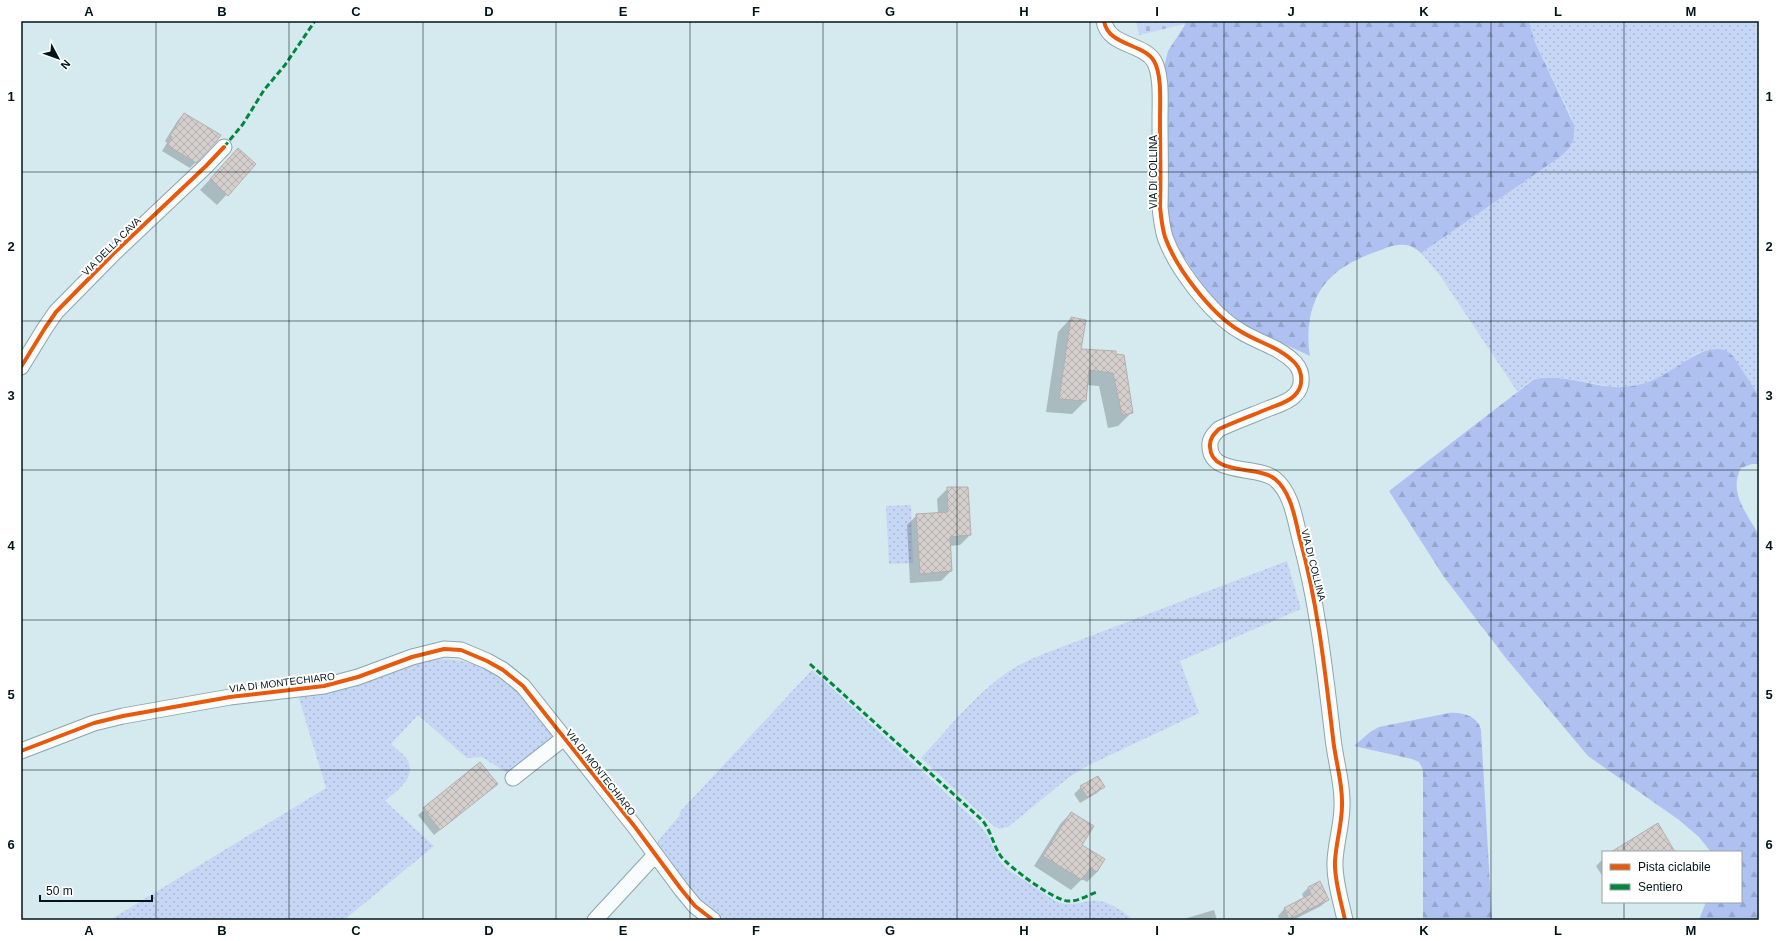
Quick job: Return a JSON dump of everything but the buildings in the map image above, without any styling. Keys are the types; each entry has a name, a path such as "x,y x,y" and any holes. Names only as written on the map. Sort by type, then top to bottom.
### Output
{"street":[{"name":"VIA DI COLLINA","path":"1104,21 1108,31 1114,37 1146,53 1154,60 1156,66 1160,96 1161,223 1168,244 1188,278 1216,313 1228,324 1241,332 1285,354 1296,364 1301,376 1301,384 1294,396 1219,429 1212,437 1210,448 1215,459 1223,465 1261,472 1275,478 1285,490 1293,514 1309,572 1324,650 1334,747 1342,800 1335,862 1340,898 1346,920"},
{"name":"VIA DELLA CAVA","path":"21,367 56,312 114,253 224,147"},
{"name":"VIA DI MONTECHIARO","path":"21,751 94,723 116,717 230,697 324,686 358,677 412,657 452,648 470,653 487,661 514,678 532,696 686,896 713,920"},
{"path":"513,778 564,738"},
{"path":"595,920 655,855"}],"green space":[{"path":"1136,21 1185,21 1185,24 1139,35"},
{"path":"1185,21 1529,21 1534,40 1574,125 1572,143 1560,157 1421,253 1409,246 1392,246 1361,258 1342,268 1326,282 1315,301 1309,328 1310,356 1240,323 1224,311 1210,296 1175,244 1168,220 1166,204 1165,63 1168,51 1185,25"},
{"path":"1529,21 1759,21 1759,396 1749,381 1699,352 1664,375 1635,386 1614,387 1553,377 1532,380 1517,391 1439,274 1421,253 1560,157 1575,134 1571,116 1534,40"},
{"path":"1710,350 1725,350 1733,356 1759,396 1759,464 1752,464 1741,468 1737,486 1741,503 1759,535 1759,920 1699,920 1706,903 1742,903 1742,851 1710,851 1699,837 1679,820 1588,756 1505,657 1444,577 1389,491 1533,380 1543,378 1566,379 1613,387 1643,384 1656,379 1689,359"},
{"path":"911,505 913,563 889,564 886,506"},
{"path":"1287,561 1301,609 1180,661 1199,713 1087,766 1068,778 1008,827 1000,829 995,827 921,758 954,721 990,685 1003,675 1031,659"},
{"path":"441,659 461,661 479,666 494,674 520,695 554,739 507,773 482,757 467,758 418,715 391,744 403,754 410,767 404,784 385,801 434,846 344,920 110,920 326,788 298,695 314,696 329,693 423,662"},
{"path":"812,670 978,823 989,838 999,860 1007,869 1055,901 1065,904 1092,901 1103,902 1124,913 1133,920 726,920 705,906 680,878 658,846 658,841 680,815 679,813"},
{"path":"1449,713 1464,714 1473,718 1477,721 1481,730 1492,920 1423,920 1423,770 1419,762 1412,759 1354,746 1370,732 1379,727"}],"marked path":[{"path":"224,147 243,124 264,90 285,65 315,21"},
{"path":"810,664 982,820 988,829 1000,855 1012,867 1043,889 1068,901 1079,899 1097,892"}],"cycle path":[{"path":"1104,21 1107,29 1112,35 1149,55 1157,67 1160,97 1160,211 1165,237 1177,262 1206,302 1218,314 1240,331 1289,357 1300,371 1300,388 1292,398 1219,429 1211,439 1210,447 1212,456 1218,462 1236,469 1258,472 1275,479 1281,485 1292,507 1312,589 1324,663 1334,746 1341,785 1342,808 1335,868 1345,920"},
{"path":"21,367 56,312 114,253 224,147"},
{"path":"21,751 94,723 123,716 230,697 324,686 358,677 412,657 444,649 461,650 487,661 503,670 523,686 635,827 681,889 695,906 713,920"}]}
